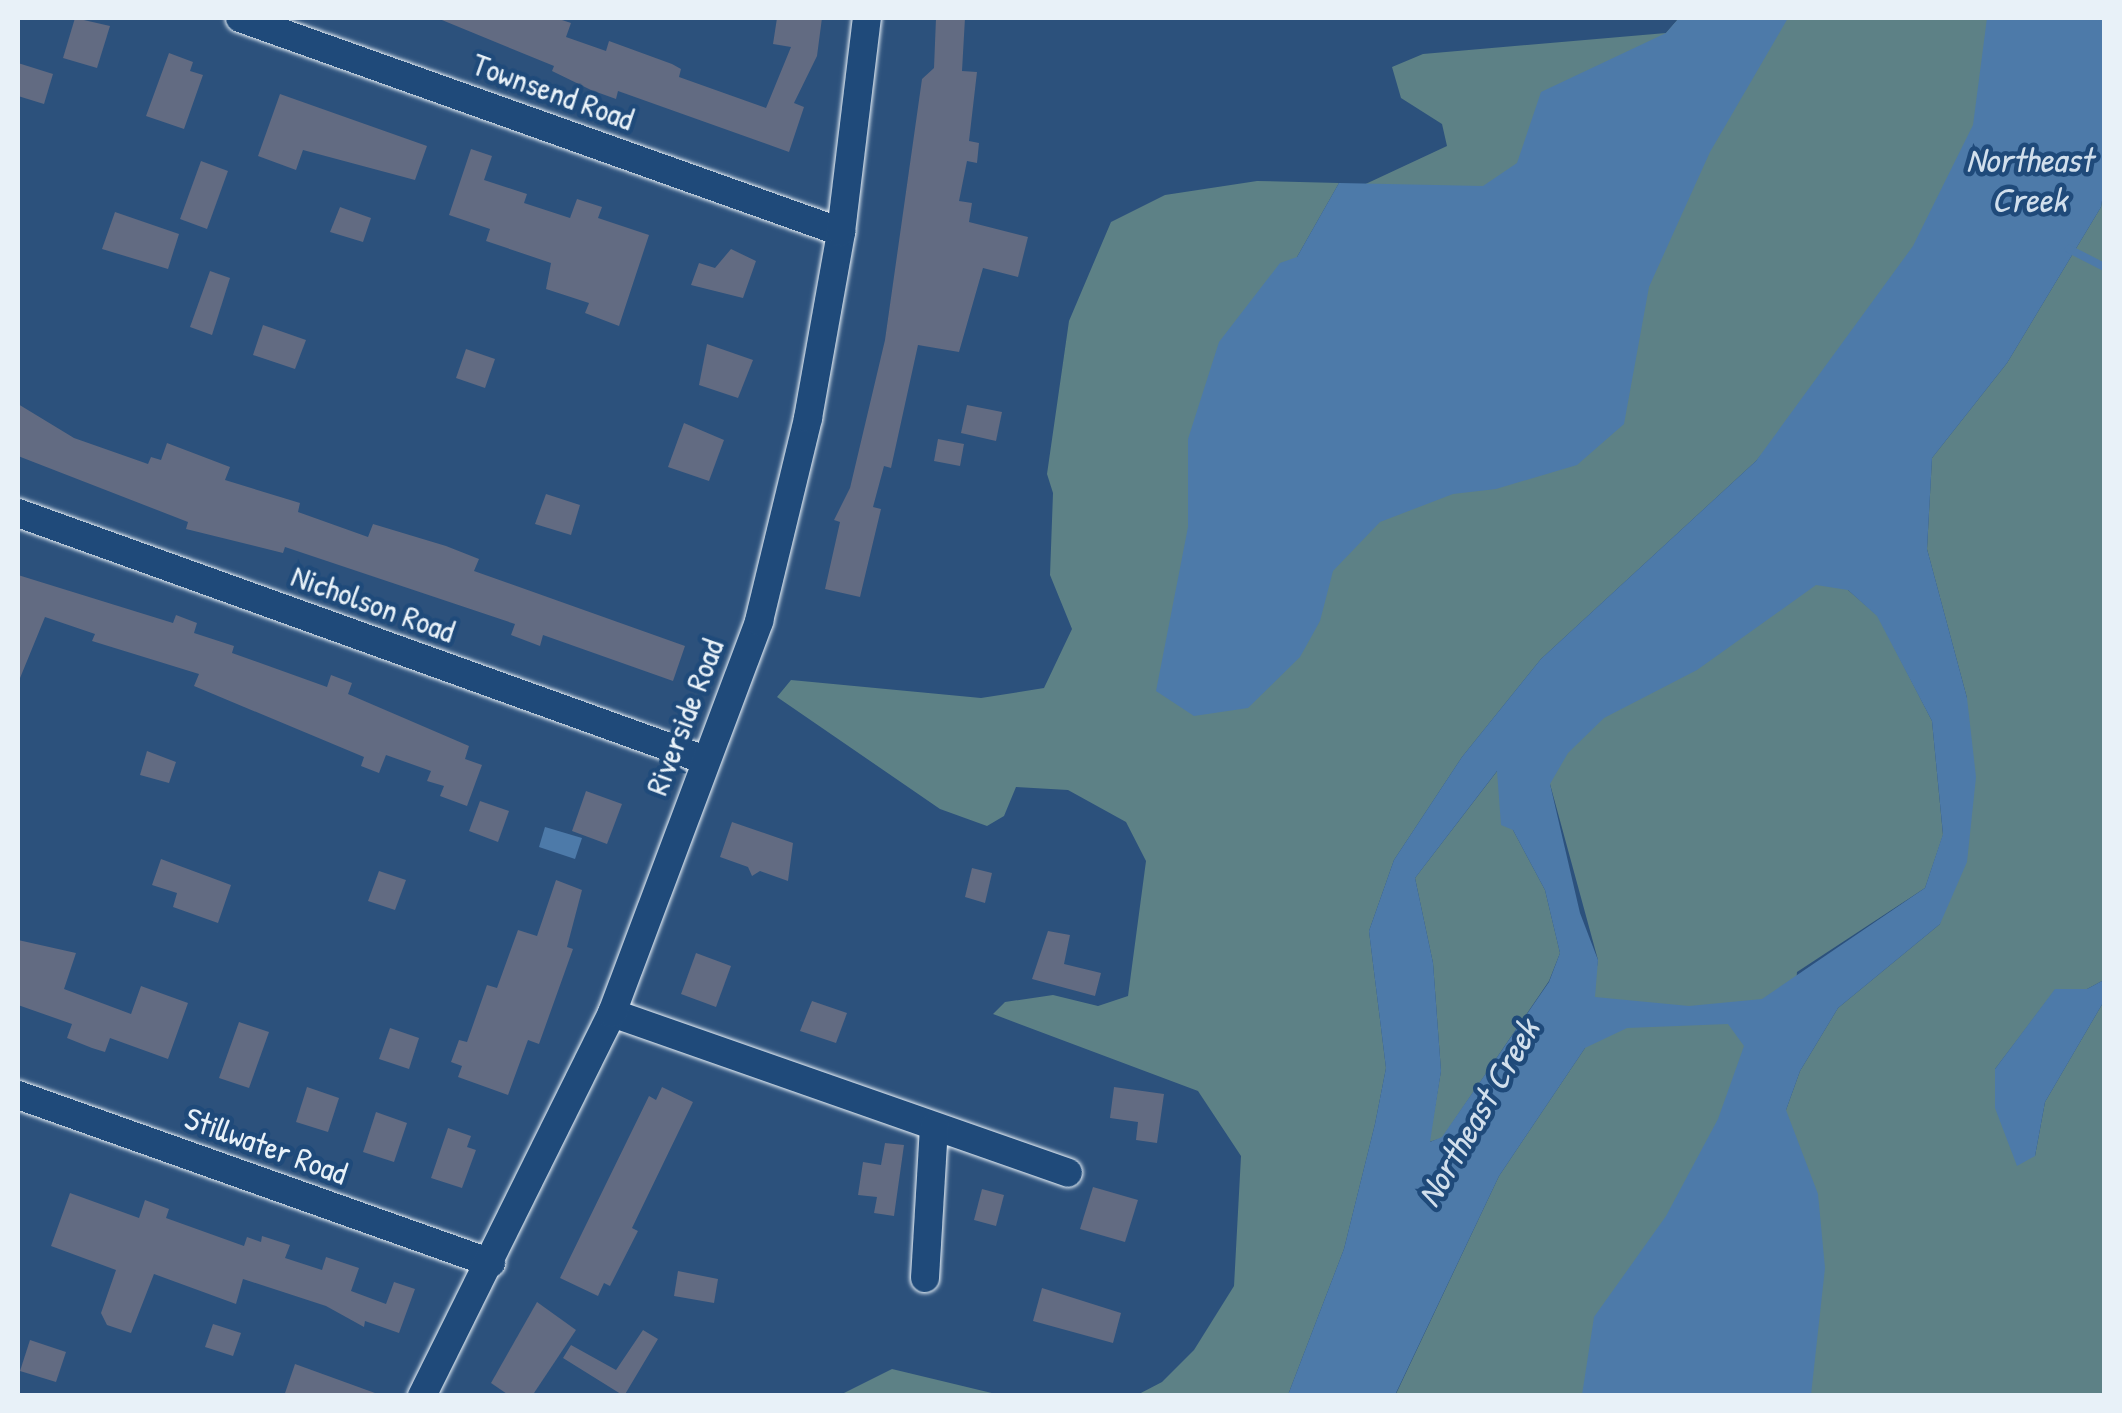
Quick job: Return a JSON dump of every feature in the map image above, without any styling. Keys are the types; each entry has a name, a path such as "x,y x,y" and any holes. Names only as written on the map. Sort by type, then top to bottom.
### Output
{"street":[{"name":"Townsend Road","path":"240,18 842,232"},
{"name":"Riverside Road","path":"422,1396 612,1014 759,620 783,529 842,232 867,18"},
{"name":"Nicholson Road","path":"18,513 705,760"},
{"path":"612,1014 1068,1173"},
{"name":"Stillwater Road","path":"18,1095 491,1264"},
{"path":"924,1278 934,1127"}],"green space":[{"path":"1679,18 2024,18 1972,206 1756,461 1541,659 1462,757 1394,860 1369,931 1386,1068 1375,1124 1344,1249 1288,1395 1137,1395 1162,1382 1194,1350 1234,1286 1241,1156 1198,1091 993,1014 1005,1002 1053,995 1098,1006 1128,996 1146,861 1126,822 1068,790 1016,787 1004,816 987,826 940,809 777,697 791,680 981,698 1044,688 1072,629 1050,575 1053,493 1047,474 1069,321 1111,222 1165,195 1257,181 1339,183 1297,257 1316,280 1357,188 1447,146 1442,124 1401,98 1392,67 1423,54 1666,33"},
{"path":"2104,187 2104,980 2087,989 2055,990 1995,1069 2035,1156 2045,1102 2104,1001 2104,1395 1395,1396 1499,1176 1585,1048 1598,960 1550,784 1551,741 1872,503 1848,590 1878,616 1932,721 1943,835 1925,888 1797,972 1786,1110 1800,1071 1838,1008 1940,924 1967,698 1927,549 1932,458 2007,363 2101,207"},
{"path":"1498,770 1513,830 1545,890 1560,953 1549,981 1442,1138 1429,1142 1441,1071 1433,963 1415,878"},
{"path":"892,1369 1000,1395 840,1395"}],"water":[{"path":"1679,18 1788,18 1710,152 1649,287 1624,424 1577,465 1496,489 1453,494 1380,522 1333,571 1320,621 1300,657 1248,708 1194,716 1156,691 1188,527 1188,439 1219,342 1280,263 1297,257 1339,183 1483,186 1517,163 1541,92 1666,33"},
{"name":"Northeast Creek","path":"1987,18 2104,18 2101,207 2007,363 1932,458 1927,549 1967,698 1976,777 1967,862 1940,924 1838,1008 1800,1071 1786,1110 1818,1194 1825,1268 1811,1395 1582,1395 1594,1317 1666,1216 1718,1119 1744,1046 1728,1024 1627,1028 1585,1048 1499,1176 1395,1395 1288,1395 1344,1249 1375,1124 1386,1068 1369,931 1394,860 1462,757 1541,659 1756,461 1913,246 1973,125","holes":["1816,585 1848,590 1877,616 1932,721 1943,834 1925,888 1762,999 1689,1006 1595,997 1598,960 1580,913 1550,784 1568,753 1604,718 1697,670","1497,771 1501,825 1513,830 1545,890 1560,953 1549,982 1442,1137 1430,1142 1441,1071 1433,963 1415,878"]},
{"path":"545,827 582,838 575,859 539,847"},
{"path":"2104,980 2104,1001 2045,1102 2035,1156 2017,1166 1995,1108 1995,1069 2055,989 2087,989"}],"building":[{"path":"75,18 110,26 97,68 63,58"},
{"path":"437,18 556,18 571,23 566,37 606,51 609,41 672,64 681,69 679,77 766,108 791,47 773,44 777,18 822,18 817,56 794,103 804,107 789,152 618,91 616,99 591,90 552,71 554,66"},
{"path":"936,18 965,18 962,71 977,72 969,141 979,143 977,163 967,161 959,201 972,203 969,222 1028,237 1018,277 983,268 959,352 918,345 891,468 884,466 873,507 881,509 860,597 825,589 840,522 834,520 850,488 885,340 922,79 934,68"},
{"path":"169,53 193,62 190,71 203,75 184,129 146,116"},
{"path":"18,63 53,74 44,104 18,96"},
{"path":"280,94 427,146 415,180 303,150 296,170 258,156"},
{"path":"471,149 492,156 484,180 527,194 524,203 570,218 577,199 602,207 598,218 649,235 619,326 585,313 589,303 546,289 551,263 486,241 490,229 449,215"},
{"path":"201,161 228,171 207,229 180,219"},
{"path":"340,207 371,218 363,242 330,232"},
{"path":"115,212 179,234 168,269 102,249"},
{"path":"731,249 756,261 743,298 691,285 699,263 715,268"},
{"path":"210,271 230,278 212,335 190,327"},
{"path":"263,325 306,340 295,369 253,355"},
{"path":"707,344 753,360 738,398 699,385"},
{"path":"466,349 495,359 485,388 456,378"},
{"path":"18,404 74,438 148,464 151,457 161,460 167,443 230,467 225,480 300,503 298,512 368,537 373,524 446,546 479,559 474,571 685,646 673,681 543,635 540,646 511,635 515,624 285,547 283,553 186,529 188,522 18,456"},
{"path":"967,405 1002,412 996,441 961,433"},
{"path":"684,423 724,440 709,481 668,467"},
{"path":"938,439 964,444 960,466 934,461"},
{"path":"546,494 580,505 571,535 535,524"},
{"path":"18,575 173,623 176,615 197,623 194,633 234,646 232,653 327,687 331,675 352,683 348,694 469,746 465,759 482,765 467,806 440,796 444,786 427,781 431,771 386,755 379,773 361,766 364,757 194,686 199,674 92,641 95,634 45,617 18,683"},
{"path":"147,751 176,762 169,783 140,775"},
{"path":"586,791 622,804 607,844 572,831"},
{"path":"480,801 509,811 498,842 469,831"},
{"path":"732,822 793,843 788,881 760,871 752,876 748,867 720,857"},
{"path":"161,859 231,885 218,923 173,907 177,893 152,885"},
{"path":"972,868 992,873 985,903 965,897"},
{"path":"379,871 406,880 395,910 368,901"},
{"path":"556,880 582,890 567,947 573,949 539,1044 528,1040 508,1095 458,1077 462,1066 451,1062 459,1040 467,1042 487,985 497,988 518,930 537,936"},
{"path":"1048,931 1070,935 1064,964 1101,973 1095,996 1032,979"},
{"path":"18,940 76,953 64,989 131,1014 141,986 188,1003 168,1059 110,1038 105,1052 92,1048 67,1038 72,1024 18,1005"},
{"path":"696,953 731,966 716,1007 681,994"},
{"path":"812,1001 847,1013 836,1043 800,1031"},
{"path":"239,1022 269,1032 249,1088 219,1078"},
{"path":"390,1028 419,1038 409,1069 379,1059"},
{"path":"307,1087 339,1098 328,1132 296,1122"},
{"path":"662,1087 693,1102 632,1228 638,1231 610,1286 604,1283 598,1296 560,1278 649,1096 656,1100"},
{"path":"1114,1087 1164,1094 1157,1143 1136,1140 1138,1122 1110,1118"},
{"path":"376,1112 407,1123 394,1162 363,1152"},
{"path":"448,1128 471,1136 467,1147 476,1150 462,1188 431,1178"},
{"path":"885,1143 904,1145 894,1216 874,1213 877,1197 858,1195 863,1162 881,1165"},
{"path":"1093,1187 1138,1200 1125,1242 1080,1229"},
{"path":"982,1189 1004,1195 996,1226 974,1220"},
{"path":"70,1193 139,1218 145,1200 169,1209 166,1218 244,1246 247,1237 261,1242 262,1236 290,1245 285,1258 322,1270 326,1257 359,1268 351,1291 386,1304 394,1282 415,1289 399,1333 365,1321 364,1327 326,1306 243,1279 236,1304 154,1274 131,1333 107,1325 101,1313 116,1270 51,1246"},
{"path":"678,1271 718,1279 714,1303 674,1296"},
{"path":"1042,1288 1121,1313 1113,1343 1033,1321"},
{"path":"537,1302 576,1330 532,1396 510,1396 491,1383"},
{"path":"213,1324 241,1333 233,1356 205,1347"},
{"path":"643,1330 658,1339 624,1396 563,1358 571,1345 616,1370"},
{"path":"30,1340 66,1352 56,1382 20,1371"},
{"path":"295,1364 375,1393 374,1396 284,1396"}],"waterway":[{"path":"2069,249 2104,267"}]}
